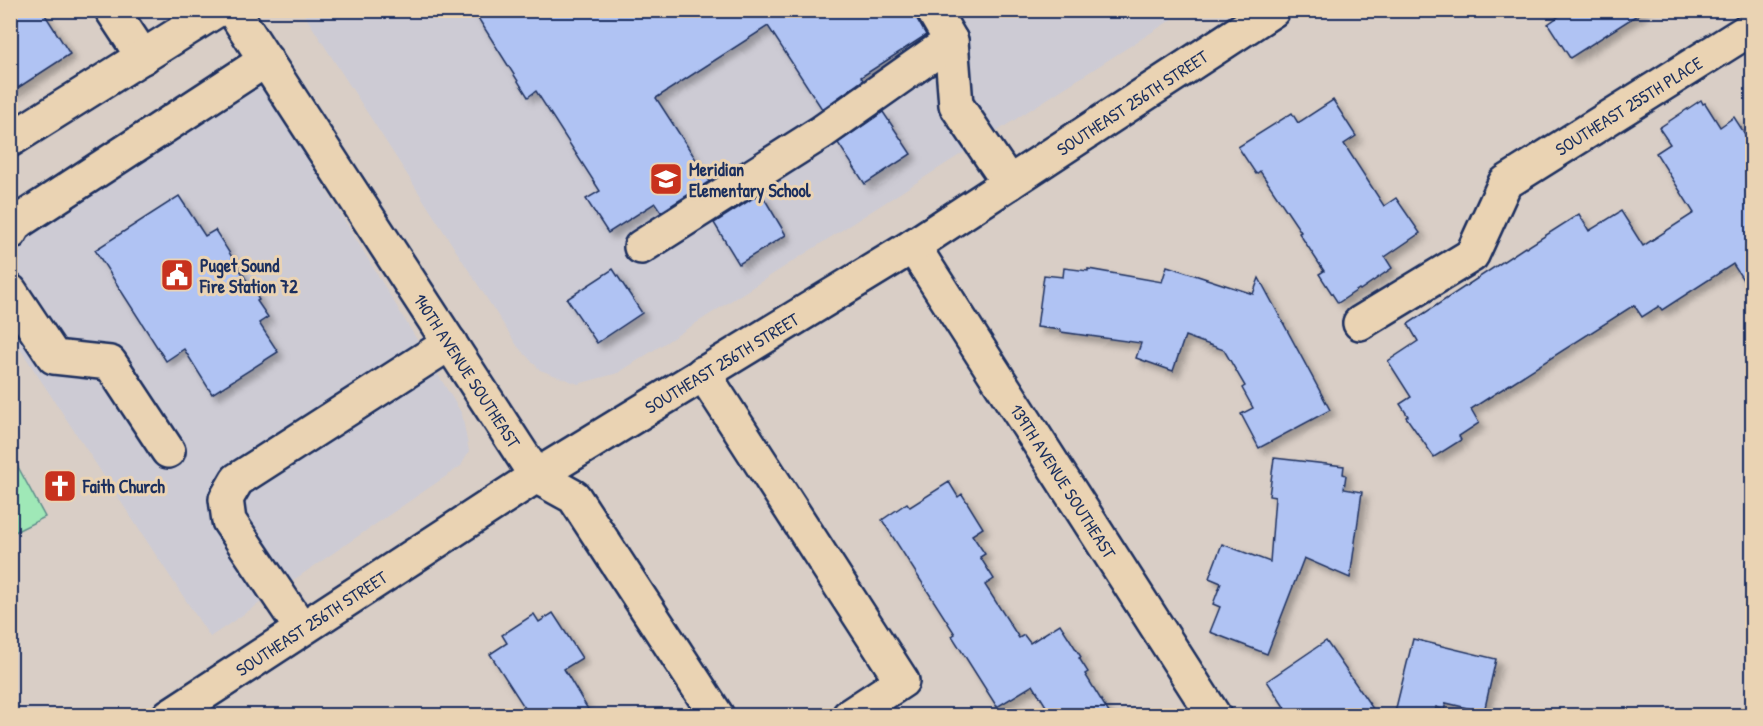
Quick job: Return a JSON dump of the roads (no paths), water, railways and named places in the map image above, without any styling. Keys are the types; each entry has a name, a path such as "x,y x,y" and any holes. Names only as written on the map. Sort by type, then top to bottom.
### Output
{"street":[{"path":"112,10 143,57"},
{"path":"10,140 217,10"},
{"name":"140TH AVENUE SOUTHEAST","path":"233,10 536,476 574,497 717,716"},
{"path":"933,10 951,41 956,105 1009,183"},
{"name":"SOUTHEAST 256TH STREET","path":"169,716 536,476 913,246 1273,10"},
{"name":"SOUTHEAST 255TH PLACE","path":"1360,323 1472,255 1505,183 1752,28"},
{"path":"640,247 822,132 951,41"},
{"path":"10,233 21,220 266,60"},
{"name":"139TH AVENUE SOUTHEAST","path":"913,246 1214,716"},
{"path":"10,291 54,357 110,363 168,451"},
{"path":"302,628 230,521 226,499 237,480 450,343"},
{"path":"703,374 902,681 849,716"}],"place":[{"name":"Meridian Elementary School","path":"666,179"},
{"name":"Puget Sound Fire Station 72","path":"177,275"},
{"name":"Faith Church","path":"60,486"}]}
